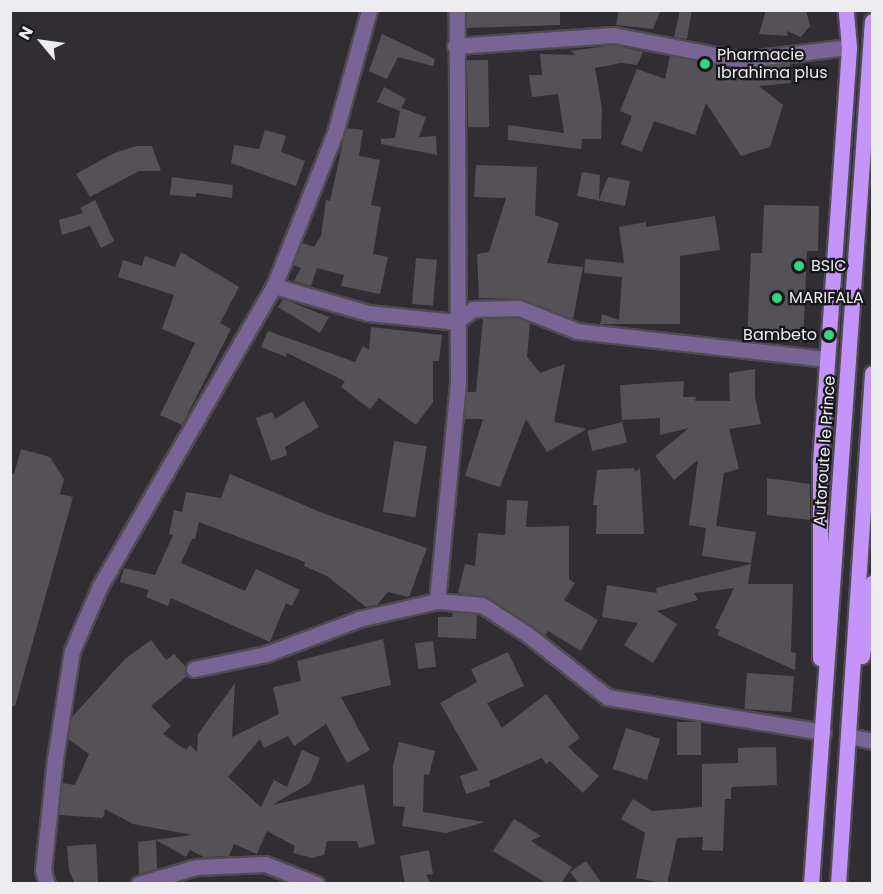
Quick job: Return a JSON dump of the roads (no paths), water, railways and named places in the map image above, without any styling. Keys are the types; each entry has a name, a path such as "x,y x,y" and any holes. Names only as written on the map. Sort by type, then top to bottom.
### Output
{"main road":[{"path":"823,732 818,604 825,359 849,47 846,10"},
{"name":"Autoroute le Prince","path":"811,884 873,21"},
{"path":"838,884 872,374"},
{"path":"849,736 873,583"}],"street":[{"path":"48,884 43,870 55,759 72,651 100,586 274,286 335,133 369,10"},
{"path":"436,601 458,383 455,46 457,10"},
{"path":"455,46 614,35 741,60 849,47"},
{"path":"274,286 368,313 456,322 473,309 519,308 577,331 825,359"},
{"path":"194,669 266,654 359,619 436,601 482,605 527,634 606,697 823,732"},
{"path":"849,736 873,741"},
{"path":"139,884 196,867 265,864 316,884"}],"place":[{"name":"Pharmacie Ibrahima plus","path":"705,64"},
{"name":"BSIC","path":"799,266"},
{"name":"MARIFALA","path":"777,298"},
{"name":"Bambeto","path":"829,335"}]}
